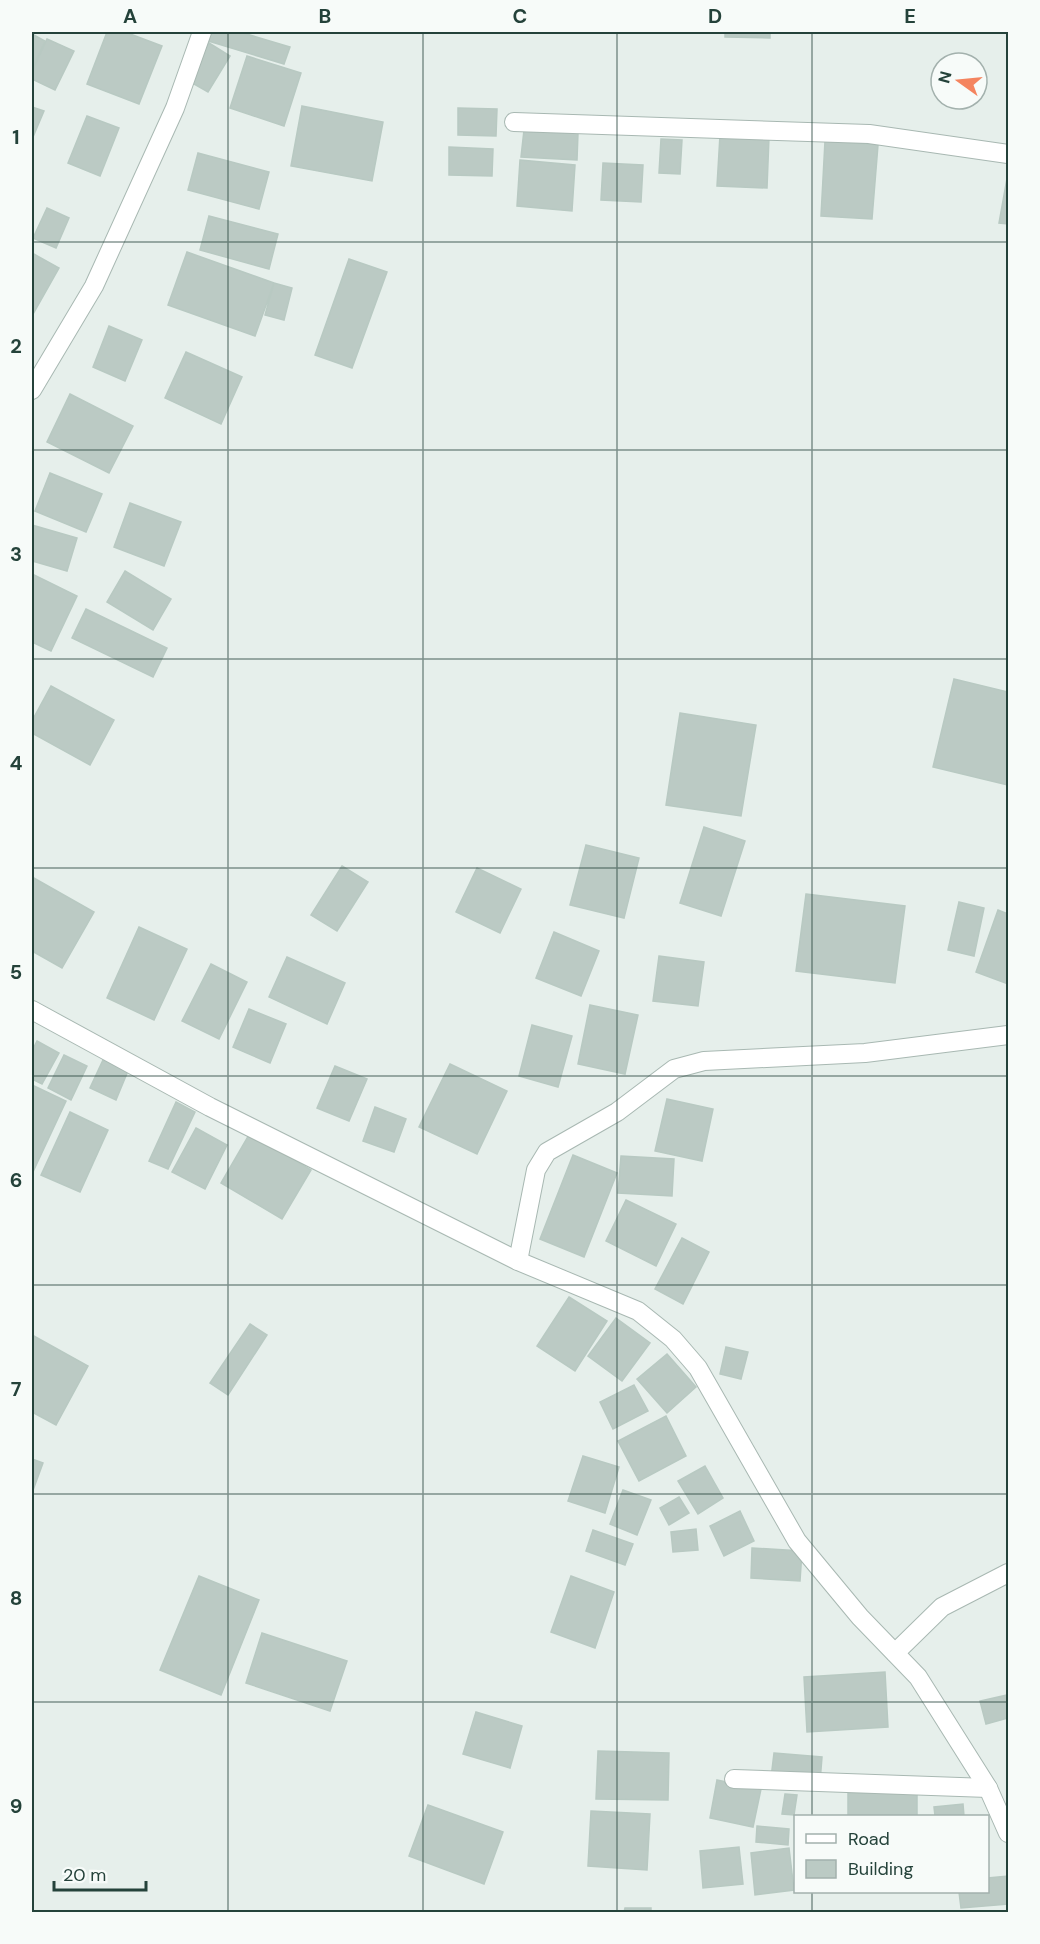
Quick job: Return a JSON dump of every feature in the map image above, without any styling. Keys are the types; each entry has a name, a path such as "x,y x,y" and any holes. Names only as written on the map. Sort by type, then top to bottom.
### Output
{"street":[{"path":"32,390 94,286 175,108 202,32"},
{"path":"514,122 869,134 1008,154"},
{"path":"32,1010 210,1107 518,1261 638,1311 673,1339 698,1368 714,1394 797,1541 860,1617 918,1677 988,1788 1008,1833"},
{"path":"518,1261 536,1170 547,1152 617,1112 674,1069 704,1061 865,1053 1008,1035"},
{"path":"895,1653 942,1607 1008,1573"},
{"path":"734,1779 988,1788"}],"building":[{"path":"107,32 125,32 162,46 139,104 87,84"},
{"path":"208,32 240,32 290,47 284,64 205,40"},
{"path":"725,32 770,32 770,38 725,37"},
{"path":"32,34 45,41 32,70"},
{"path":"47,39 74,51 55,90 32,79 32,72"},
{"path":"209,43 230,56 208,92 187,80"},
{"path":"247,56 301,73 284,126 230,108"},
{"path":"302,106 383,122 372,181 291,166"},
{"path":"32,107 44,111 33,137 32,137"},
{"path":"458,108 497,109 496,136 458,135"},
{"path":"87,116 119,128 100,176 68,163"},
{"path":"524,130 578,133 577,160 521,157"},
{"path":"720,135 769,137 767,188 717,186"},
{"path":"661,139 682,140 680,174 659,173"},
{"path":"825,141 878,145 872,219 821,216"},
{"path":"449,147 493,149 492,176 449,175"},
{"path":"198,153 269,172 259,209 188,190"},
{"path":"520,160 575,165 572,211 517,206"},
{"path":"603,163 643,165 641,202 601,200"},
{"path":"1008,173 1008,224 999,223"},
{"path":"47,208 69,218 56,248 33,238"},
{"path":"209,216 278,234 269,269 200,250"},
{"path":"187,252 274,283 255,336 168,305"},
{"path":"32,253 59,268 32,316"},
{"path":"349,259 387,272 352,368 315,355"},
{"path":"274,283 292,288 284,320 265,315"},
{"path":"109,326 142,340 125,381 93,367"},
{"path":"186,352 242,377 221,424 165,398"},
{"path":"70,394 133,426 109,473 47,442"},
{"path":"50,473 102,494 86,532 35,511"},
{"path":"130,503 181,522 164,566 114,547"},
{"path":"32,525 77,538 67,571 32,561"},
{"path":"125,571 171,599 153,630 107,602"},
{"path":"32,574 77,596 51,651 32,642"},
{"path":"86,609 167,648 153,677 72,638"},
{"path":"954,679 1008,692 1008,785 933,767"},
{"path":"51,686 114,720 90,765 32,733 32,721"},
{"path":"680,713 756,725 741,816 666,805"},
{"path":"704,827 745,841 721,916 680,903"},
{"path":"586,845 639,858 624,918 570,905"},
{"path":"342,866 368,882 337,931 311,915"},
{"path":"477,868 521,889 500,933 456,912"},
{"path":"32,877 94,912 62,968 32,951"},
{"path":"806,894 905,906 895,983 796,971"},
{"path":"959,902 984,908 974,956 948,950"},
{"path":"998,910 1008,914 1008,984 976,972"},
{"path":"139,927 187,949 154,1020 107,998"},
{"path":"554,932 599,951 581,996 536,978"},
{"path":"659,956 704,962 698,1006 653,1001"},
{"path":"287,957 345,983 327,1024 269,997"},
{"path":"211,964 247,982 219,1039 182,1021"},
{"path":"590,1005 638,1015 625,1074 578,1064"},
{"path":"249,1009 286,1024 270,1063 233,1047"},
{"path":"532,1025 572,1036 558,1087 519,1076"},
{"path":"37,1041 59,1053 42,1084 32,1079 32,1051"},
{"path":"64,1055 87,1066 71,1100 48,1088"},
{"path":"103,1060 128,1071 116,1100 90,1088"},
{"path":"450,1064 507,1091 477,1154 419,1127"},
{"path":"335,1066 367,1079 349,1121 317,1108"},
{"path":"32,1085 66,1101 32,1174"},
{"path":"667,1099 713,1109 702,1161 655,1151"},
{"path":"176,1102 195,1112 168,1169 149,1161"},
{"path":"375,1107 406,1119 394,1152 363,1141"},
{"path":"70,1112 108,1130 80,1192 41,1175"},
{"path":"196,1128 227,1145 205,1189 172,1172"},
{"path":"250,1133 311,1170 282,1219 221,1183"},
{"path":"573,1155 617,1173 584,1257 540,1239"},
{"path":"621,1156 674,1159 672,1196 618,1193"},
{"path":"626,1200 676,1224 656,1266 606,1241"},
{"path":"682,1238 709,1252 683,1304 655,1289"},
{"path":"569,1297 607,1321 575,1371 537,1346"},
{"path":"616,1318 650,1343 622,1381 588,1356"},
{"path":"250,1324 267,1335 228,1395 210,1383"},
{"path":"32,1335 88,1366 56,1425 32,1412"},
{"path":"726,1347 748,1352 741,1379 720,1374"},
{"path":"667,1354 696,1387 667,1413 637,1379"},
{"path":"634,1385 648,1411 613,1429 600,1402"},
{"path":"666,1416 686,1456 639,1481 618,1441"},
{"path":"583,1456 619,1467 605,1513 568,1501"},
{"path":"32,1459 43,1463 32,1493"},
{"path":"705,1466 723,1498 698,1514 678,1481"},
{"path":"623,1490 651,1500 637,1535 610,1524"},
{"path":"679,1497 689,1513 669,1525 660,1508"},
{"path":"740,1511 754,1541 724,1556 710,1526"},
{"path":"696,1529 698,1550 673,1552 671,1532"},
{"path":"593,1530 633,1544 625,1565 586,1551"},
{"path":"752,1548 802,1551 800,1581 751,1578"},
{"path":"199,1576 259,1600 221,1695 160,1670"},
{"path":"571,1576 614,1592 595,1648 551,1632"},
{"path":"262,1633 347,1661 330,1711 246,1683"},
{"path":"885,1672 888,1727 807,1732 804,1677"},
{"path":"1007,1695 1008,1718 986,1724 980,1701"},
{"path":"476,1712 522,1726 510,1768 463,1754"},
{"path":"598,1751 669,1753 668,1800 596,1799"},
{"path":"774,1753 822,1757 820,1782 771,1778"},
{"path":"717,1780 761,1789 753,1827 710,1818"},
{"path":"917,1792 917,1815 848,1815 848,1793"},
{"path":"785,1794 797,1795 794,1815 782,1814"},
{"path":"963,1804 964,1815 935,1815 934,1807"},
{"path":"428,1805 503,1832 484,1884 409,1856"},
{"path":"591,1811 650,1814 647,1870 588,1866"},
{"path":"757,1826 789,1829 788,1845 756,1842"},
{"path":"739,1847 743,1884 703,1888 700,1851"},
{"path":"789,1848 794,1890 755,1895 751,1853"},
{"path":"1008,1876 1008,1904 961,1908 959,1893 989,1893 989,1878"},
{"path":"625,1908 651,1908 651,1912 624,1912"}]}
